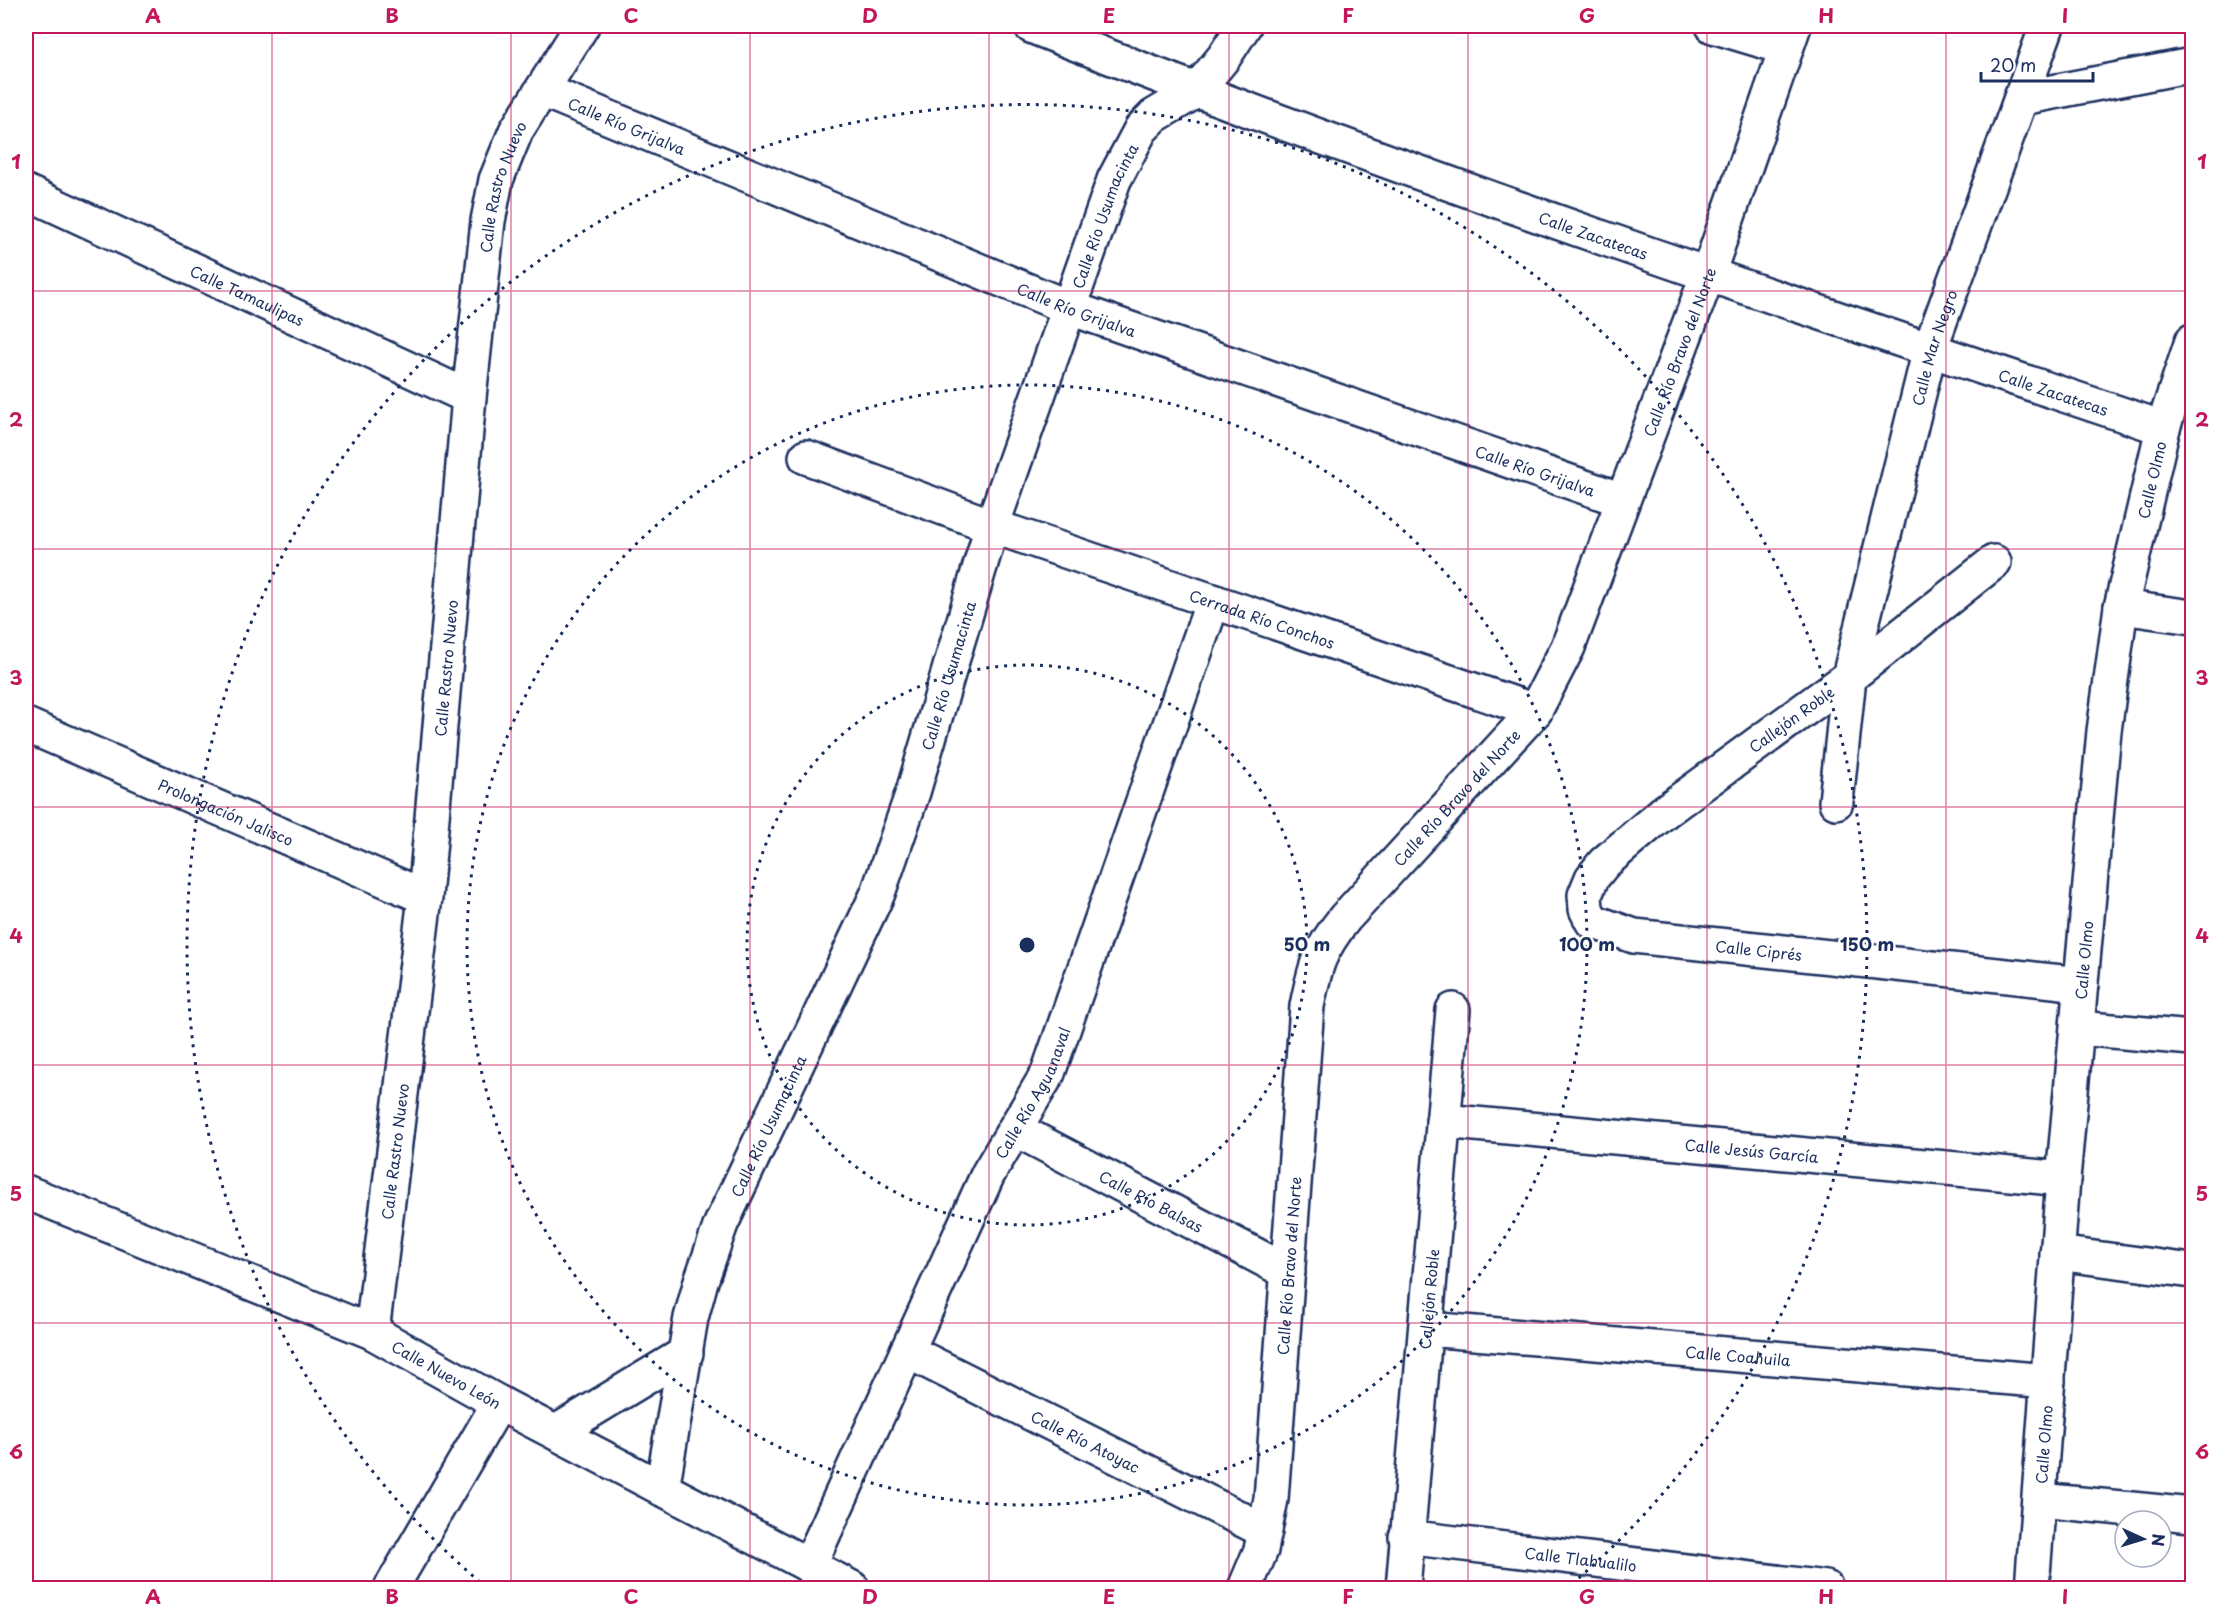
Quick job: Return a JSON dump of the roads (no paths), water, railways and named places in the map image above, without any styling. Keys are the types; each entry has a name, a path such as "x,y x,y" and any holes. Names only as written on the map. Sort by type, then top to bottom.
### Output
{"street":[{"name":"Calle Rastro Nuevo","path":"372,1332 425,897 469,397 488,221 496,180 516,131 582,26"},
{"name":"Calle Zacatecas","path":"1030,26 1196,91 1708,274 2163,428"},
{"name":"Calle Río Usumacinta","path":"662,1490 691,1318 701,1281 721,1224 878,893 913,792 992,526 1114,180 1141,129 1154,116 1196,91 1224,57 1244,26"},
{"path":"1713,26 1790,37"},
{"name":"Calle Mar Negro","path":"1836,802 1849,677 1930,349 2047,26"},
{"name":"Calle Río Bravo del Norte","path":"1245,1588 1261,1550 1271,1499 1306,1016 1316,963 1327,940 1345,918 1535,711 1568,647 1708,274 1790,37"},
{"path":"2022,98 2193,65"},
{"name":"Calle Río Grijalva","path":"542,90 1070,308 1622,500"},
{"name":"Calle Tamaulipas","path":"26,192 469,397"},
{"name":"Calle Olmo","path":"2032,1588 2062,1179 2078,1028 2104,731 2121,607 2163,428 2193,341"},
{"name":"Cerrada Río Conchos","path":"806,457 992,526 1535,711"},
{"name":"Callejón Roble","path":"1592,878 1604,863 1664,812 1849,677 1994,562"},
{"name":"Calle Río Aguanaval","path":"809,1566 988,1174 1048,1073 1213,602"},
{"path":"2121,607 2193,617"},
{"name":"Prolongación Jalisco","path":"26,724 425,897"},
{"name":"Calle Ciprés","path":"1592,878 1585,895 1586,909 1592,921 1634,936 2081,984"},
{"name":"Callejón Roble","path":"1403,1588 1453,1010"},
{"path":"2078,1028 2193,1038"},
{"name":"Calle Jesús García","path":"1443,1121 2062,1179"},
{"name":"Calle Río Balsas","path":"1015,1129 1288,1272"},
{"name":"Calle Nuevo León","path":"26,1192 372,1332 662,1490 852,1588"},
{"path":"2057,1253 2193,1271"},
{"name":"Calle Coahuila","path":"1427,1329 2048,1382"},
{"name":"Calle Río Atoyac","path":"907,1351 1265,1531"},
{"path":"556,1432 686,1353"},
{"path":"392,1588 499,1403"},
{"path":"2040,1500 2193,1515"},
{"name":"Calle Tlahualilo","path":"1406,1537 1826,1588"}]}
